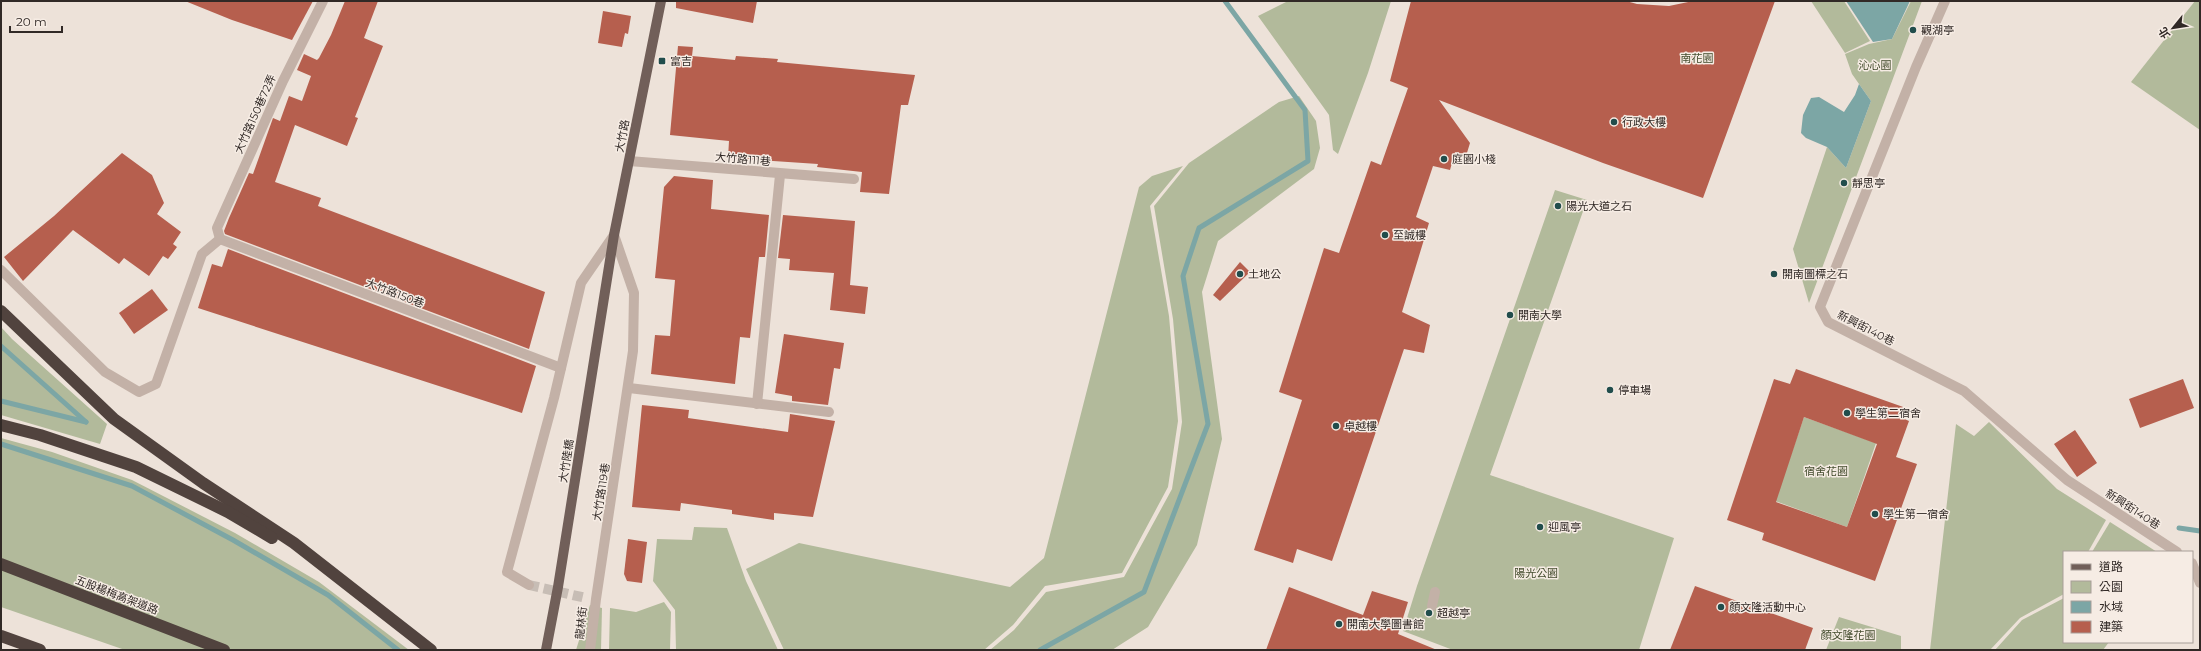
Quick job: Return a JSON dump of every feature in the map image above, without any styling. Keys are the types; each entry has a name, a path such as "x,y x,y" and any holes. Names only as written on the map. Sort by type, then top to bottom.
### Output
{"highway":[{"path":"1,311 114,419 203,483 294,543 431,650"},
{"path":"1,425 40,435 136,467 228,512 333,574"},
{"name":"五股楊梅高架道路","path":"1,564 224,650"},
{"path":"1,636 40,650"}],"main road":[{"name":"大竹路","path":"608,276 614,235 661,1"},
{"name":"大竹陸橋","path":"546,650 558,587 608,276"}],"street":[{"name":"大竹路150巷72弄","path":"220,239 217,228 282,81 324,1"},
{"name":"新興街140巷","path":"1945,1 1916,67 1820,307 1828,322 1964,391 2067,480 2175,551"},
{"name":"大竹路111巷","path":"629,161 780,175 854,179"},
{"path":"757,404 780,175"},
{"path":"529,585 508,572 561,368 581,282 614,235"},
{"name":"大竹路119巷","path":"591,598 629,388 633,351 634,293 614,235"},
{"path":"1,270 105,372 139,392 156,384 202,254 220,239"},
{"name":"大竹路150巷","path":"220,239 561,368"},
{"path":"629,388 829,412"},
{"path":"2193,566 2200,583"},
{"path":"1432,606 1435,592"},
{"name":"龍林街","path":"590,650 591,598"}],"green space":[{"path":"1288,1 1391,1 1368,73 1338,154 1333,150 1329,115 1258,16"},
{"path":"1811,1 1844,1 1870,41 1845,53"},
{"name":"沁心園","path":"1911,1 1922,1 1809,303 1793,249 1827,147 1846,168 1871,101 1852,74 1845,54 1869,44 1892,39"},
{"path":"2195,1 2200,1 2200,130 2131,82"},
{"path":"1299,96 1316,121 1320,148 1314,169 1218,241 1202,292 1222,439 1197,545 1148,627 1112,650 990,650 1014,630 1046,592 1124,577 1172,489 1182,422 1173,319 1154,206 1189,163 1279,102"},
{"path":"1183,166 1150,206 1169,316 1178,421 1168,487 1122,573 1045,586 1013,625 984,650 784,650 746,569 799,543 1010,587 1044,558 1139,187 1152,176"},
{"name":"陽光公園","path":"1555,190 1587,200 1490,475 1674,538 1639,650 1453,650 1403,631 1417,586"},
{"path":"1,327 12,339 107,424 100,444 1,415"},
{"name":"宿舍花園","path":"1804,417 1876,443 1847,527 1775,501"},
{"path":"1989,422 2057,489 2106,520 2089,551 2063,551 2063,595 2020,618 1990,650 1930,650 1956,424 1974,436"},
{"path":"1,438 52,452 132,480 235,533 319,582 409,650 125,650 1,607"},
{"path":"2110,522 2155,551 2093,551"},
{"path":"694,527 727,528 746,581 778,650 676,650 675,610 653,581 657,539 692,540"},
{"path":"2063,599 2063,643 2108,643 2103,650 1995,650 2022,620"},
{"path":"664,602 671,612 670,650 609,650 610,608 636,612"},
{"path":"590,605 602,608 601,650 576,650"},
{"name":"顏文隆花園","path":"1839,617 1901,636 1901,650 1826,650"}],"water":[{"path":"1846,1 1910,1 1892,39 1873,42"},
{"path":"1859,84 1871,101 1846,168 1827,147 1806,138 1801,133 1803,115 1811,98 1819,97 1844,112 1855,95"}],"building":[{"path":"185,1 313,1 292,40 232,20"},
{"path":"345,1 378,1 364,38 383,46 355,117 358,118 347,146 295,125 275,182 321,198 318,206 545,292 529,349 225,234 224,231 229,218 249,173 253,174 273,118 280,121 289,96 302,101 311,76 297,70 304,54 317,60 319,58 331,35"},
{"path":"676,1 757,1 753,23 676,8"},
{"path":"1411,1 1626,1 1637,4 1669,6 1693,1 1775,1 1703,198 1603,163 1439,100 1470,143 1466,156 1455,152 1450,170 1433,166 1416,217 1429,223 1402,312 1430,325 1424,353 1404,349 1332,561 1297,549 1293,563 1254,550 1302,400 1279,392 1324,248 1339,253 1371,161 1381,165 1408,88 1390,81"},
{"path":"603,11 631,16 628,34 625,33 622,47 598,43"},
{"path":"678,46 693,47 692,56 735,60 736,56 778,59 777,62 915,75 908,105 901,105 889,194 860,192 862,172 817,167 818,164 728,158 729,141 670,135"},
{"path":"122,153 152,175 164,203 157,214 181,232 173,244 177,247 168,259 163,256 149,276 124,258 119,264 73,230 23,281 4,257 54,216"},
{"path":"674,176 713,180 711,209 769,215 765,257 759,257 750,338 740,337 735,384 651,374 655,335 670,336 675,280 655,278 664,187"},
{"path":"783,215 855,221 850,285 868,287 865,314 830,310 834,273 789,270 790,259 778,258"},
{"path":"228,249 536,366 522,413 198,308 212,264 222,267"},
{"path":"1240,262 1250,272 1220,301 1213,295"},
{"path":"152,289 168,310 134,334 119,313"},
{"path":"784,334 844,343 840,369 834,368 828,405 792,401 792,396 775,393"},
{"path":"1796,369 1906,408 1902,418 1909,421 1896,457 1917,464 1875,581 1762,540 1764,533 1727,520 1774,379 1790,384","holes":["1804,417 1877,444 1847,527 1776,502"]},
{"path":"2183,379 2194,408 2140,428 2129,399"},
{"path":"642,405 689,410 688,418 788,432 790,414 835,421 813,517 774,513 774,520 732,514 732,510 681,503 680,511 632,507"},
{"path":"2075,430 2097,463 2077,477 2054,444"},
{"path":"628,539 647,542 642,583 627,581 624,574"},
{"name":"顏文隆活動中心","path":"1695,586 1813,628 1805,650 1670,650"},
{"name":"開南大學圖書館","path":"1289,587 1363,615 1372,591 1408,602 1398,634 1437,650 1266,650"}],"waterway":[{"path":"1040,650 1144,592 1208,424 1183,276 1199,228 1308,161 1305,110 1225,1"},
{"path":"1,346 86,422"},
{"path":"1,401 86,422"},
{"path":"1,444 132,486 233,540 328,595 398,650"},
{"path":"2179,528 2200,531"}],"tunnel":[{"path":"529,585 586,598"}],"place":[{"name":"觀湖亭","path":"1913,30"},
{"name":"富吉","path":"662,61"},
{"name":"行政大樓","path":"1614,122"},
{"name":"庭園小棧","path":"1444,159"},
{"name":"靜思亭","path":"1844,183"},
{"name":"陽光大道之石","path":"1558,206"},
{"name":"至誠樓","path":"1385,235"},
{"name":"土地公","path":"1240,274"},
{"name":"開南圖標之石","path":"1774,274"},
{"name":"開南大學","path":"1510,315"},
{"name":"停車場","path":"1610,390"},
{"name":"學生第二宿舍","path":"1847,413"},
{"name":"卓越樓","path":"1336,426"},
{"name":"學生第一宿舍","path":"1875,514"},
{"name":"迎風亭","path":"1540,527"},
{"name":"顏文隆活動中心","path":"1721,607"},
{"name":"超越亭","path":"1429,613"},
{"name":"開南大學圖書館","path":"1339,624"}],"park label":[{"name":"南花園","path":"1697,58"}]}
